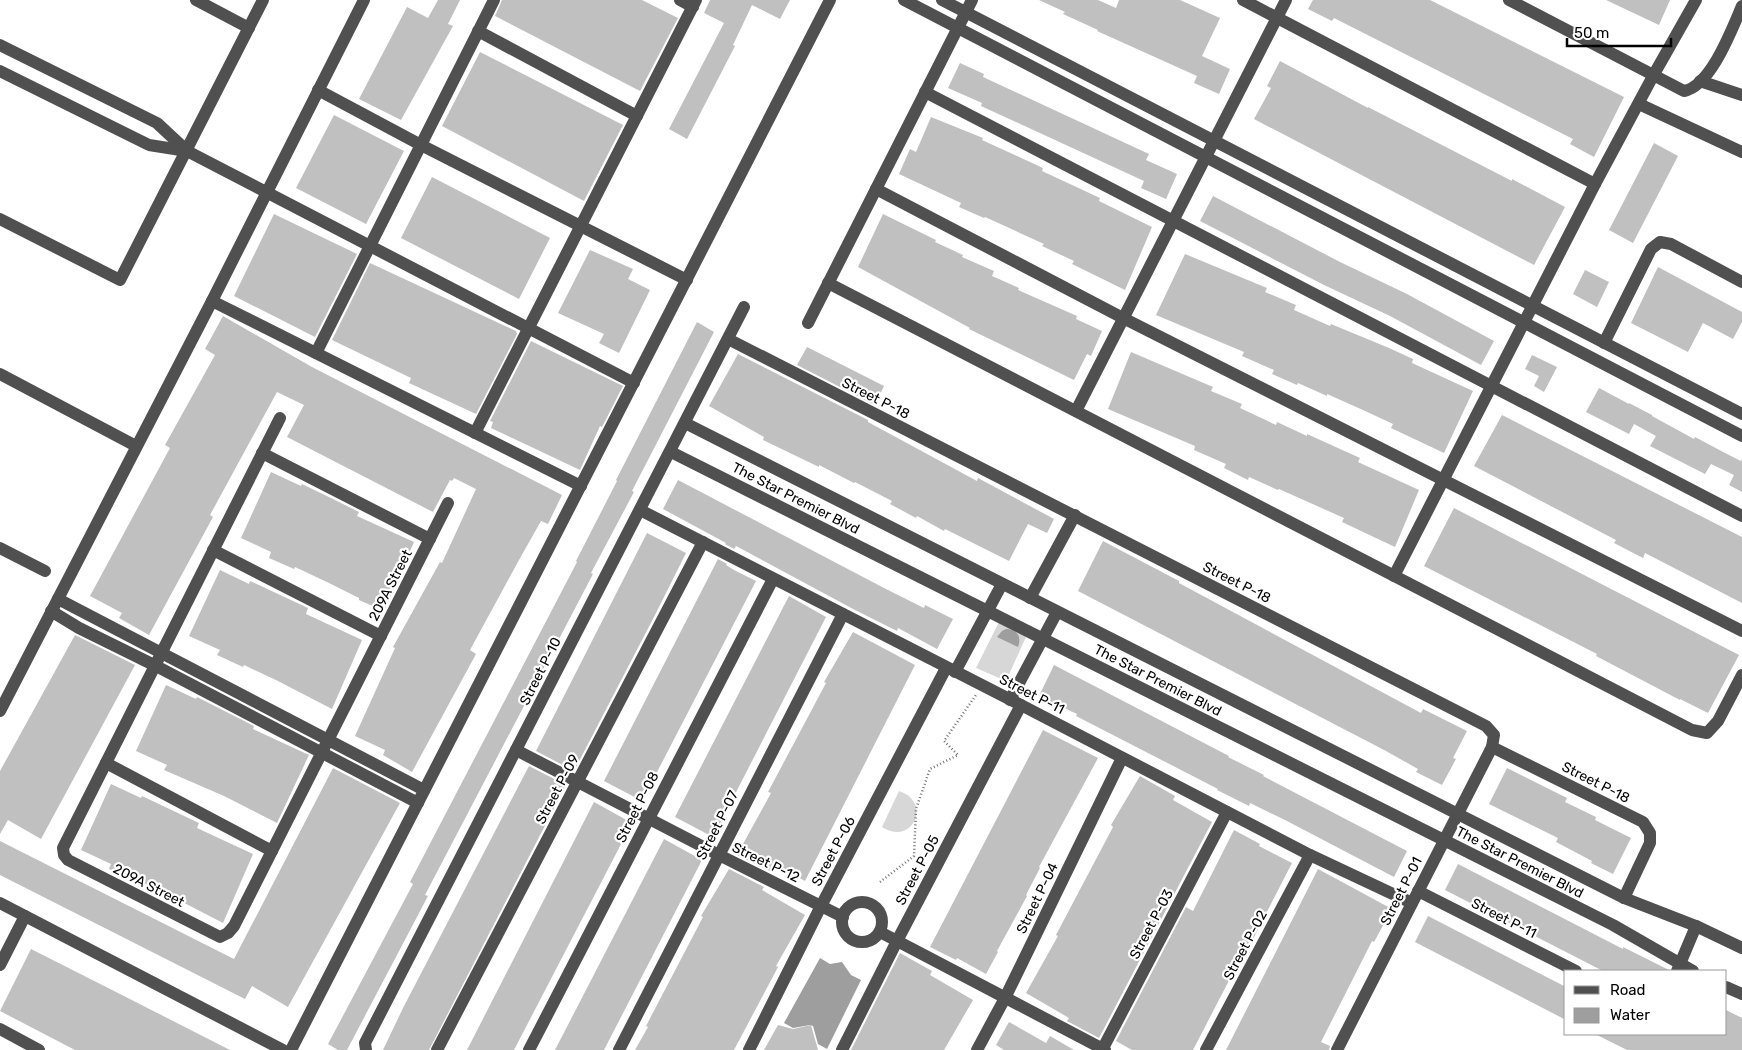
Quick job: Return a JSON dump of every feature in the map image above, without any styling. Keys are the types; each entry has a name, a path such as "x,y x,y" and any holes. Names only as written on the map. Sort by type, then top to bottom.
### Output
{"street":[{"path":"196,0 249,28"},
{"path":"0,219 120,280 263,0"},
{"path":"0,711 268,193 364,0"},
{"path":"316,353 494,0"},
{"path":"475,433 694,3 680,0"},
{"path":"291,1050 830,0"},
{"path":"904,0 1742,436"},
{"path":"942,0 1742,414"},
{"path":"808,323 972,0"},
{"path":"1244,0 1594,184"},
{"path":"1076,411 1286,0"},
{"path":"1509,0 1684,91 1690,90 1700,81 1724,48 1742,6"},
{"path":"1394,576 1594,184 1639,104 1692,2"},
{"path":"478,31 637,116"},
{"path":"0,45 158,123 187,150 634,383"},
{"path":"0,71 149,145 187,150"},
{"path":"1700,81 1742,95"},
{"path":"318,90 687,280"},
{"path":"925,92 1742,516"},
{"path":"1639,104 1742,152"},
{"path":"876,189 1123,318 1742,631"},
{"path":"1604,343 1651,249 1660,242 1671,244 1742,282"},
{"path":"828,283 1692,730 1707,733 1718,721 1742,675"},
{"path":"212,301 580,486"},
{"name":"Street P-10","path":"366,1050 365,1043 744,307"},
{"name":"Street P-18","path":"728,339 1486,726 1494,735 1492,747 1643,822 1650,833 1650,843 1624,898"},
{"path":"0,374 136,446"},
{"name":"209A Street","path":"280,418 63,848 64,855 68,860 220,937 228,933 234,926 448,503"},
{"name":"The Star Premier Blvd","path":"684,423 1624,898 1696,926 1742,948"},
{"name":"The Star Premier Blvd","path":"671,452 1612,925 1678,968"},
{"path":"262,453 430,539"},
{"name":"Street P-11","path":"640,510 1310,855 1412,903"},
{"path":"1030,598 1075,515"},
{"name":"Street P-09","path":"437,1050 702,542"},
{"path":"0,548 45,571"},
{"path":"214,550 381,636"},
{"name":"Street P-08","path":"529,1050 773,579"},
{"name":"Street P-06","path":"749,1050 821,906 951,670 1002,584"},
{"path":"58,599 424,790"},
{"path":"51,611 80,628 323,752 418,803"},
{"name":"Street P-05","path":"842,1050 1016,702 1043,639 1057,612"},
{"name":"Street P-07","path":"619,1050 843,614"},
{"name":"Street P-01","path":"1336,1050 1492,747"},
{"name":"Street P-12","path":"516,750 718,855 843,917"},
{"name":"Street P-04","path":"977,1050 1005,998 1122,758"},
{"path":"106,763 272,851"},
{"name":"Street P-03","path":"1104,1050 1227,812"},
{"name":"Street P-02","path":"1206,1050 1310,855"},
{"name":"Street P-11","path":"1418,891 1574,970"},
{"path":"865,902 874,906 880,914 882,923 880,932 873,940 864,943 855,941 847,936 842,927 843,917 847,909 856,903 865,902"},
{"path":"0,904 284,1050"},
{"path":"0,964 25,916"},
{"path":"1678,968 1696,926"},
{"path":"880,932 1104,1050"},
{"path":"1727,987 1742,994"},
{"path":"0,1029 39,1050"}],"path":[{"path":"880,882 914,856 916,808 930,769 958,756 944,741 983,686"}],"shaded area":[{"path":"999,622 1026,637 1006,681 976,668"},
{"path":"899,791 909,797 915,804 916,812 910,827 902,831 893,832 882,827"}],"water":[{"path":"1006,629 1013,630 1018,634 1018,647 997,637"},
{"path":"820,958 830,964 842,962 851,975 861,980 827,1049 818,1044 813,1026 793,1028 784,1023"}],"building":[{"path":"438,0 460,0 448,24 453,26 401,120 359,99 407,7 428,18"},
{"path":"502,0 642,0 678,18 640,91 495,16"},
{"path":"710,0 790,0 780,19 752,5 733,45 735,46 687,139 669,129 724,23 704,13"},
{"path":"1039,0 1098,0 1116,8 1119,0 1180,0 1220,18 1202,56 1230,69 1219,94 1194,83 1197,76 1097,31 1063,14 1065,12"},
{"path":"1313,0 1430,0 1624,97 1594,157 1570,144 1573,139 1334,18 1332,21 1308,9"},
{"path":"1606,0 1670,0 1659,25"},
{"path":"480,52 623,125 584,201 442,126"},
{"path":"1280,61 1368,108 1565,207 1534,265 1254,119 1271,88 1267,86"},
{"path":"960,63 984,74 983,77 1149,154 1146,160 1177,174 1166,199 1141,188 1144,181 981,106 982,103 948,88"},
{"path":"334,115 404,151 366,224 296,188"},
{"path":"931,117 983,138 982,140 1043,168 1042,171 1100,198 1099,201 1152,227 1125,290 1072,264 1074,261 1042,246 1044,244 959,207 961,203 899,174 910,149 916,152"},
{"path":"1654,143 1678,156 1633,243 1609,230"},
{"path":"432,177 550,238 519,299 401,238"},
{"path":"1213,196 1340,262 1407,294 1494,341 1481,365 1390,316 1324,285 1200,221"},
{"path":"274,214 357,254 315,337 234,296"},
{"path":"883,214 936,240 935,242 963,255 962,257 994,271 992,276 1019,288 1018,290 1077,316 1076,319 1102,331 1091,356 1087,354 1074,380 969,329 858,267"},
{"path":"590,250 633,269 628,279 650,290 619,353 599,343 604,334 558,313"},
{"path":"1185,254 1267,288 1265,292 1296,305 1294,310 1389,348 1413,359 1412,363 1473,391 1444,453 1391,428 1393,424 1363,410 1327,394 1327,396 1272,374 1274,370 1242,356 1244,352 1156,315"},
{"path":"370,263 516,331 517,334 476,414 409,383 411,378 332,340"},
{"path":"1658,267 1742,312 1742,322 1733,339 1703,323 1688,352 1631,323"},
{"path":"1585,270 1609,282 1597,307 1573,294"},
{"path":"223,316 312,367 562,495 548,524 541,521 470,650 476,654 412,772 383,755 385,750 355,736 395,648 393,647 440,562 442,563 476,489 454,478 452,481 450,480 433,512 287,437 304,405 277,392 210,515 213,517 149,635 119,618 122,613 90,596 170,448 165,445 215,355 205,349"},
{"path":"697,322 714,332 591,573 593,574 425,895 428,896 347,1050 338,1050 328,1044 413,884 410,882 577,562 616,480"},
{"path":"531,341 623,386 602,427 600,426 580,470 491,428 493,422 490,421"},
{"path":"807,347 884,386 875,405 797,365"},
{"path":"1131,352 1213,387 1211,391 1242,404 1240,408 1276,425 1277,422 1360,458 1358,462 1419,490 1395,547 1342,522 1344,518 1249,477 1248,480 1224,468 1226,464 1194,450 1195,446 1108,409"},
{"path":"738,354 868,420 868,422 977,481 978,478 1054,519 1047,533 1028,524 1009,561 945,529 944,531 917,516 916,518 890,504 892,501 855,482 763,440 764,437 709,406"},
{"path":"1532,355 1557,367 1544,392 1534,386 1539,376 1525,369"},
{"path":"1599,388 1694,439 1695,437 1741,461 1742,459 1742,492 1729,485 1734,475 1711,464 1705,474 1650,446 1656,436 1634,424 1629,434 1586,412"},
{"path":"1502,415 1742,537 1742,603 1645,553 1643,558 1614,543 1616,540 1474,466"},
{"path":"271,472 333,499 359,512 357,516 414,542 384,611 295,567 294,569 269,558 271,552 241,538"},
{"path":"678,480 884,588 924,608 925,605 953,619 937,649 898,628 897,631 855,610 736,546 734,549 663,509"},
{"path":"1454,508 1739,655 1708,713 1424,566"},
{"path":"647,533 686,553 574,771 536,751"},
{"path":"1103,541 1421,713 1423,709 1467,731 1453,758 1456,759 1442,785 1416,772 1418,769 1386,751 1078,591"},
{"path":"718,559 734,570 756,581 642,801 604,781"},
{"path":"220,570 249,584 250,581 308,608 306,614 362,640 332,709 244,665 243,667 217,655 220,650 189,636"},
{"path":"789,596 826,617 713,837 675,817"},
{"path":"853,632 915,665 805,881 776,865 772,872 737,855 771,793 768,792 826,683 824,682"},
{"path":"75,635 135,665 41,839 8,820 0,834 0,771"},
{"path":"1054,665 1407,851 1394,877 1285,820 1250,803 1249,806 1217,790 1076,716 1077,714 1039,696"},
{"path":"166,685 196,699 197,697 254,726 253,729 309,755 277,823 224,796 164,770 167,765 136,751"},
{"path":"1043,730 1098,758 1039,867 1027,896 986,974 957,958 956,960 930,947"},
{"path":"529,766 566,785 429,1050 383,1050 403,1008"},
{"path":"333,768 400,803 288,1007 252,986 245,999 0,875 0,841 234,959"},
{"path":"1507,768 1567,798 1565,802 1596,817 1595,820 1631,838 1613,874 1556,842 1558,838 1489,804"},
{"path":"1140,776 1175,796 1173,800 1212,822 1099,1038 1067,1021 1069,1018 1026,993 1058,936 1056,935 1113,827 1111,825"},
{"path":"111,784 141,798 142,796 199,823 197,828 253,854 223,923 169,895 109,869 111,864 81,850"},
{"path":"594,802 632,823 514,1050 467,1050"},
{"path":"1234,830 1260,844 1259,846 1292,863 1193,1050 1132,1050 1116,1041 1186,907 1193,911"},
{"path":"664,839 702,860 604,1050 555,1050"},
{"path":"1458,864 1623,949 1623,947 1669,970 1601,970 1445,890"},
{"path":"729,869 764,887 762,890 805,915 776,966 778,967 734,1050 635,1050 703,917 701,916"},
{"path":"1318,869 1392,909 1374,942 1372,941 1321,1042 1330,1046 1329,1050 1226,1050"},
{"path":"1428,916 1564,986 1564,1019 1415,942"},
{"path":"31,949 230,1050 75,1050 0,1011"},
{"path":"900,953 932,971 930,975 973,1000 944,1050 851,1050"},
{"path":"1727,1010 1742,1018 1742,1050 1627,1050 1597,1035 1727,1035"},
{"path":"1009,1022 1046,1043 1050,1036 1074,1050 1004,1050 996,1045"},
{"path":"778,1025 793,1029 811,1025 818,1050 764,1050"}]}
